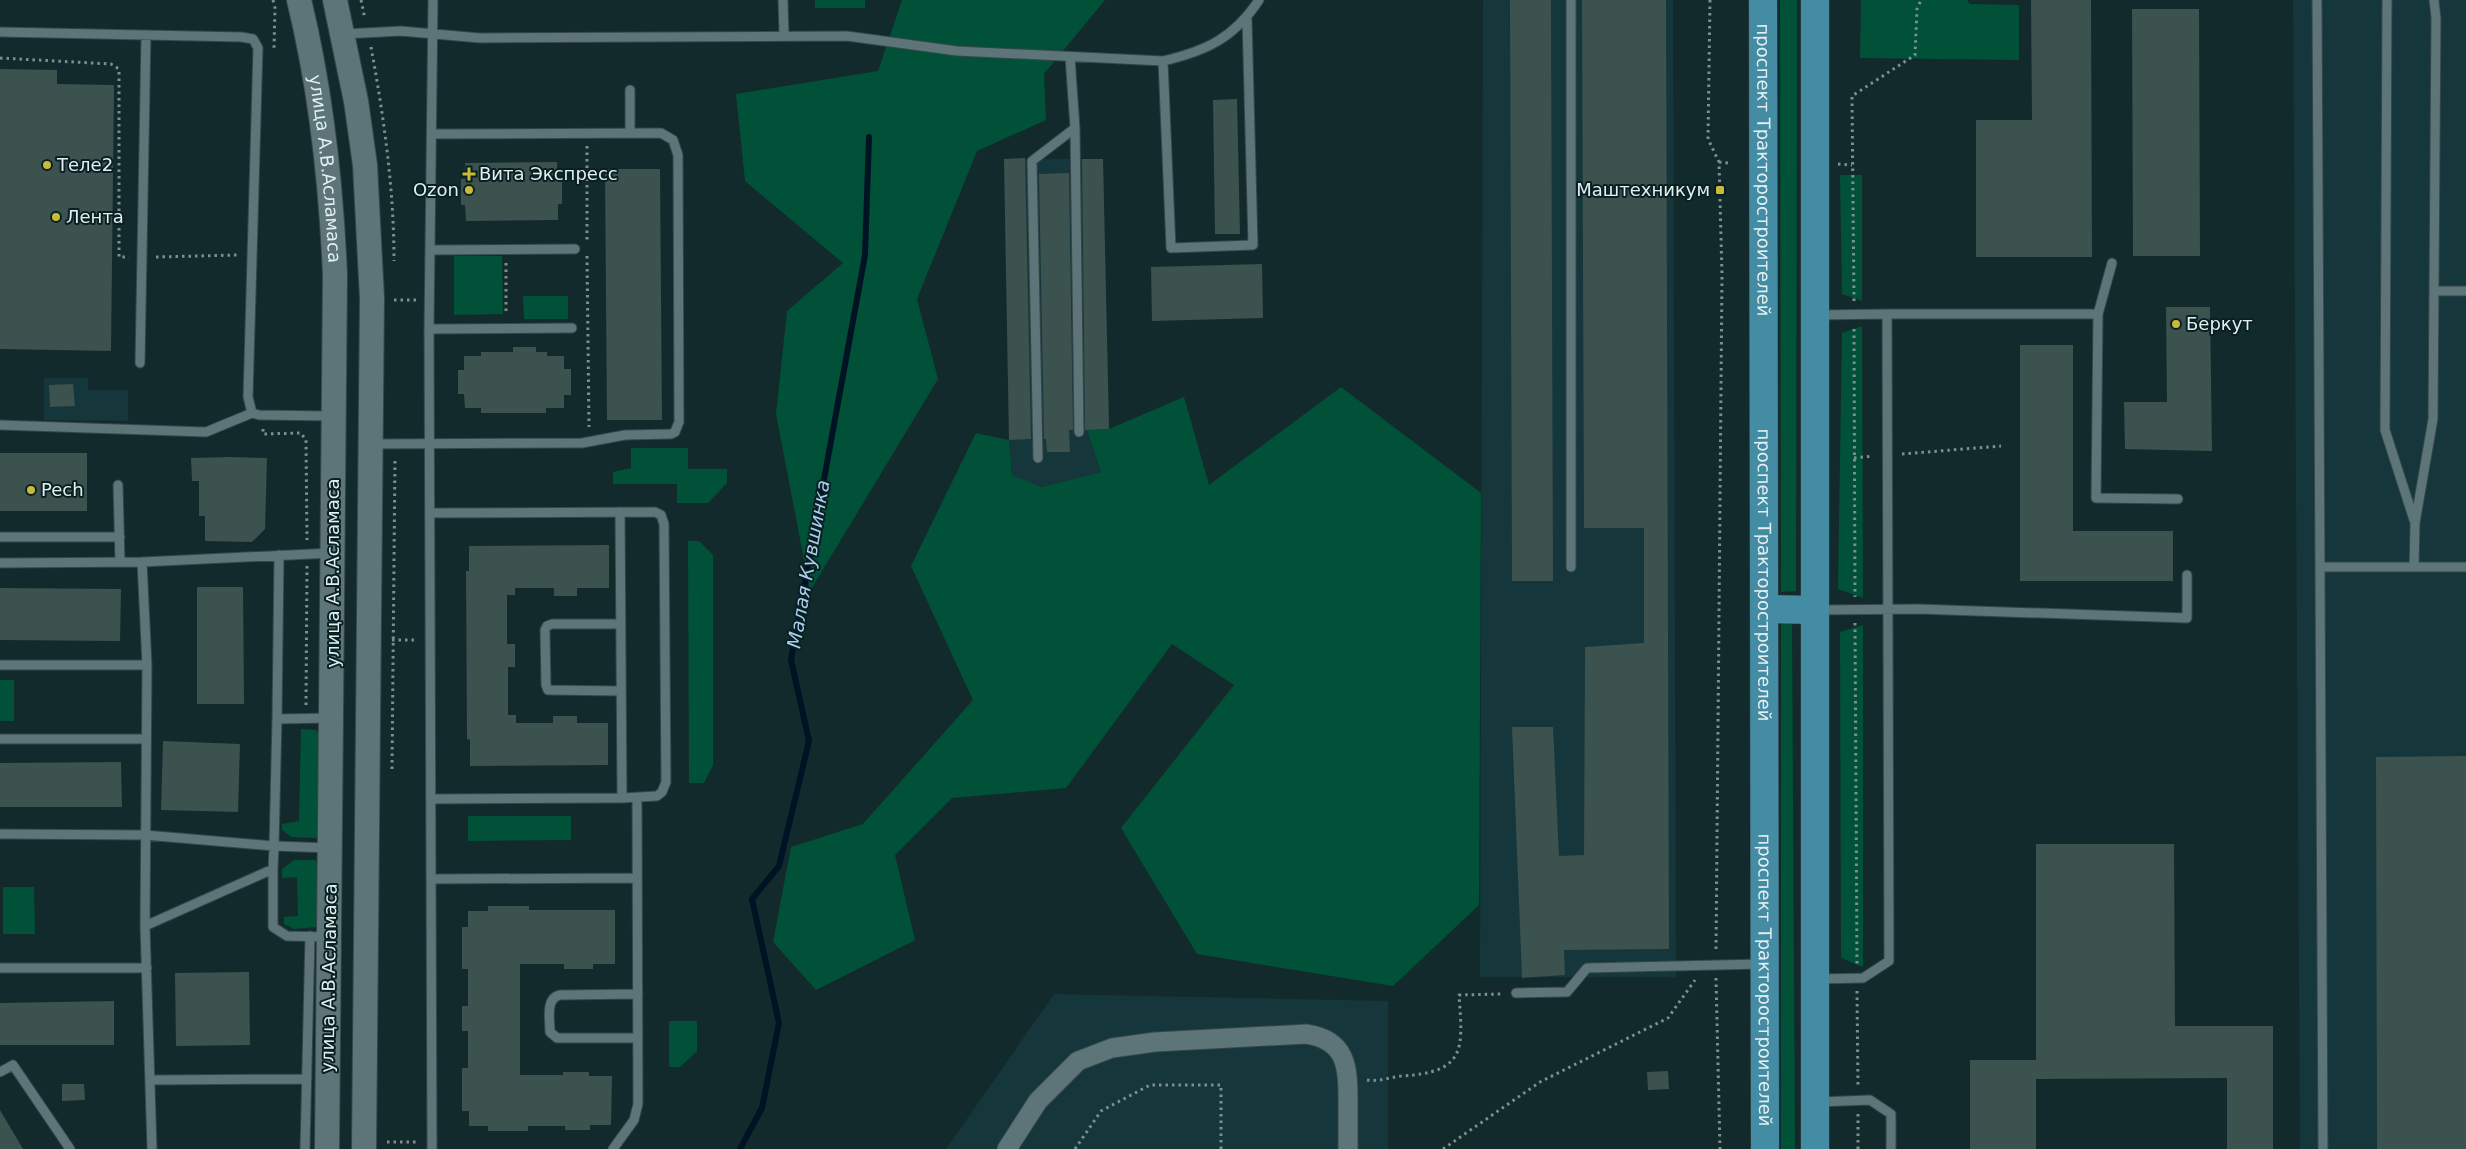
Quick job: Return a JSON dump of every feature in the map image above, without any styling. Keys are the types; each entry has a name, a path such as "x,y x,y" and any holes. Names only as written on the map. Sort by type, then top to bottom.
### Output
{"main road":[{"name":"проспект Тракторостроителей","path":"1763,0 1765,1149"},
{"path":"1815,0 1815,1149"},
{"path":"1765,609 1815,610"}],"street":[{"name":"улица А.В.Асламаса","path":"299,0 318,89 328,161 333,234 334,553 330,848 320,937 327,1149"},
{"name":"улица А.В.Асламаса","path":"336,0 365,165 370,232 371,444 364,1149"},
{"path":"333,234 370,232"},
{"path":"1007,1149 1038,1101 1078,1061 1112,1048 1155,1042 1317,1036 1326,1040 1340,1052 1348,1076 1348,1149"}],"lane":[{"path":"432,1146 433,878 429,300 433,0"},
{"path":"783,0 784,36"},
{"path":"343,34 393,30 480,38 860,37 957,51 1163,61 1192,54 1213,45 1247,20 1259,0"},
{"path":"1571,0 1571,566"},
{"path":"2317,0 2323,1149"},
{"path":"2387,0 2385,430 2414,523"},
{"path":"2414,567 2414,523 2433,420 2436,18 2434,0"},
{"path":"1163,61 1172,248 1252,245 1247,20"},
{"path":"0,32 199,36 253,39 258,48 248,396 252,413"},
{"path":"140,363 146,35"},
{"path":"1070,57 1074,128 1080,432"},
{"path":"630,90 630,133"},
{"path":"1038,458 1032,161 1074,128"},
{"path":"371,444 589,442 625,435 670,434 678,428 677,146 673,140 661,133 432,134"},
{"path":"430,250 575,249"},
{"path":"2112,263 2098,314 2096,498 2178,499"},
{"path":"2435,291 2466,291"},
{"path":"1815,980 1863,978 1888,961 1889,609 1887,314"},
{"path":"1815,315 2098,314"},
{"path":"429,329 572,328"},
{"path":"0,425 206,432 252,413 263,416 334,416"},
{"path":"118,485 120,562"},
{"path":"620,512 622,798"},
{"path":"430,513 655,512 661,515 664,524 666,782 662,792 657,796 637,798 432,799"},
{"path":"0,537 120,537"},
{"path":"0,563 142,562 334,553"},
{"path":"279,555 277,719 272,869 273,927 287,936 320,937 307,1078 305,1149"},
{"path":"142,562 147,665 145,926 152,1149"},
{"path":"2320,567 2466,567"},
{"path":"1815,610 1889,609 2187,618 2187,576"},
{"path":"621,624 549,624 545,630 546,685 548,690 621,690"},
{"path":"0,665 147,665"},
{"path":"277,719 332,718"},
{"path":"0,739 146,739"},
{"path":"613,1149 634,1120 638,1110 637,798"},
{"path":"0,834 145,835 274,846 330,848"},
{"path":"145,926 272,869"},
{"path":"433,878 637,878"},
{"path":"1516,993 1567,992 1587,968 1764,964"},
{"path":"0,968 147,968"},
{"path":"638,994 560,995 553,997 550,1002 550,1032 557,1038 638,1038"},
{"path":"0,1072 13,1065 70,1149"},
{"path":"150,1080 307,1078"},
{"path":"1815,1102 1870,1100 1891,1114 1891,1149"}],"path":[{"path":"273,0 276,8 274,56"},
{"path":"1710,0 1708,139 1719,162 1722,275 1716,965 1720,1149"},
{"path":"1854,307 1852,96 1915,55 1917,9 1920,0"},
{"path":"587,133 589,442"},
{"path":"1719,162 1728,162"},
{"path":"1834,164 1852,165"},
{"path":"506,250 506,329"},
{"path":"394,300 429,300"},
{"path":"1854,326 1855,600"},
{"path":"263,416 263,434 301,433 306,440 306,718"},
{"path":"1854,458 2001,446"},
{"path":"1855,620 1857,968"},
{"path":"393,640 431,640"},
{"path":"1443,1149 1540,1082 1668,1018 1706,965"},
{"path":"1857,983 1858,1090"},
{"path":"1348,1076 1378,1081 1422,1075 1440,1070 1453,1057 1461,1041 1459,995 1516,993"},
{"path":"1075,1149 1101,1110 1150,1085 1221,1084 1221,1149"},
{"path":"1858,1106 1858,1149"},
{"path":"387,1142 432,1146"}],"shaded area":[{"path":"1483,0 1673,0 1676,977 1480,977"},
{"path":"2293,0 2466,0 2466,1149 2300,1149"},
{"path":"1004,159 1103,159 1109,429 1087,430 1101,472 1042,487 1012,475 1009,440"},
{"path":"44,378 88,378 88,390 128,390 128,421 44,420"},
{"path":"1054,994 1388,1001 1388,1149 946,1149"}],"green space":[{"path":"815,0 865,0 865,8 815,8"},
{"path":"902,0 1105,0 1044,74 1046,120 977,151 917,299 938,379 810,591 776,414 787,311 843,263 745,181 736,94 878,71"},
{"path":"1780,0 1797,0 1796,591 1781,592"},
{"path":"1861,0 1967,0 1970,4 2019,5 2019,60 1860,58"},
{"path":"1840,175 1862,175 1862,301 1842,294"},
{"path":"454,256 502,256 503,314 454,315"},
{"path":"523,296 568,296 568,319 524,319"},
{"path":"1862,326 1863,598 1838,589 1842,333"},
{"path":"1341,387 1481,493 1479,905 1393,986 1197,954 1121,828 1234,685 1172,644 1066,788 952,798 895,855 915,940 816,990 773,942 791,847 863,824 973,700 911,566 976,433 1009,440 1012,475 1042,487 1101,472 1087,430 1109,429 1184,397 1209,485"},
{"path":"631,448 688,448 688,469 727,469 727,483 708,503 677,503 677,484 613,484 613,472 631,468"},
{"path":"688,541 699,541 713,555 713,765 704,783 689,783"},
{"path":"1789,621 1792,625 1795,1149 1781,1149 1781,624 1782,622"},
{"path":"1863,625 1863,967 1841,958 1840,632"},
{"path":"0,680 14,680 14,721 0,721"},
{"path":"301,729 316,730 320,735 320,833 316,838 291,837 282,830 282,824 299,821"},
{"path":"468,816 571,816 571,840 468,841"},
{"path":"294,860 315,860 319,867 320,923 317,927 294,929 284,924 284,917 298,916 297,877 282,878 282,869"},
{"path":"3,887 34,887 35,934 3,934"},
{"path":"669,1021 697,1021 697,1051 680,1067 669,1067"}],"building":[{"path":"1510,0 1551,0 1553,581 1512,581"},
{"path":"1582,0 1666,0 1669,949 1564,950 1565,975 1522,978 1512,727 1553,727 1559,856 1584,855 1585,647 1644,643 1644,528 1584,528"},
{"path":"2031,0 2091,0 2092,257 1976,257 1976,120 2032,120"},
{"path":"2132,9 2199,9 2200,256 2133,256"},
{"name":"Лента","path":"0,69 57,70 57,84 114,85 111,351 0,349"},
{"path":"1237,99 1240,234 1215,234 1213,100"},
{"path":"1025,158 1031,439 1009,440 1004,159"},
{"path":"1082,159 1103,159 1109,429 1085,430"},
{"path":"557,162 557,179 562,179 562,204 558,204 558,220 466,221 465,205 461,205 461,179 465,179 465,163"},
{"path":"605,169 660,169 662,420 607,420"},
{"path":"1069,173 1073,430 1069,430 1070,452 1047,452 1046,439 1044,439 1039,174"},
{"path":"1262,264 1263,318 1152,321 1151,267"},
{"path":"2166,307 2210,307 2212,451 2125,449 2124,402 2167,402"},
{"path":"2020,345 2073,345 2073,531 2173,531 2173,581 2020,581"},
{"path":"513,347 536,347 536,352 547,352 547,356 564,356 564,369 571,369 571,395 564,395 564,408 546,408 546,413 481,413 481,408 465,408 464,394 458,394 458,370 464,370 464,356 481,356 481,352 513,352"},
{"path":"73,384 75,406 50,407 49,385"},
{"path":"0,453 87,453 87,511 0,511"},
{"path":"191,458 267,458 265,529 252,542 205,541 205,516 199,516 199,481 192,481"},
{"path":"609,545 609,588 577,588 577,596 554,596 554,588 515,588 515,595 507,595 507,644 515,644 515,667 508,667 508,715 516,715 516,723 553,723 553,716 577,716 577,723 608,723 608,765 470,766 470,740 467,739 466,571 469,571 469,546"},
{"path":"197,587 243,587 244,704 197,704"},
{"path":"0,588 121,589 120,641 0,640"},
{"path":"163,741 240,744 238,812 161,810"},
{"path":"2466,756 2466,1149 2377,1149 2376,757"},
{"path":"121,762 122,807 0,807 0,763"},
{"path":"2036,844 2174,844 2175,1026 2273,1026 2273,1149 2227,1149 2227,1078 2036,1079 2036,1149 1970,1149 1970,1060 2036,1060"},
{"path":"488,906 529,906 529,910 615,910 615,964 593,964 593,969 564,969 564,964 520,964 520,1075 563,1075 563,1072 589,1072 589,1076 612,1076 611,1125 590,1125 590,1130 565,1130 565,1126 528,1126 528,1131 488,1131 488,1126 469,1126 469,1111 462,1111 462,1068 468,1068 468,1031 462,1031 462,1006 468,1006 468,969 462,969 462,927 468,927 468,911 488,911"},
{"path":"249,972 250,1045 176,1046 175,973"},
{"path":"114,1001 114,1045 0,1045 0,1003"},
{"path":"1668,1071 1669,1089 1648,1090 1647,1072"},
{"path":"62,1084 84,1084 85,1100 62,1101"},
{"path":"0,1110 23,1149 0,1149"}],"waterway":[{"name":"Малая Кувшинка","path":"740,1149 762,1108 779,1023 752,899 779,866 809,741 791,660 865,255 869,137"}],"place":[{"name":"Теле2","path":"47,165"},
{"name":"Вита Экспресс","path":"469,174"},
{"name":"Ozon","path":"469,190"},
{"name":"Маштехникум","path":"1720,190"},
{"name":"Лента","path":"56,217"},
{"name":"Беркут","path":"2176,324"},
{"name":"Pech","path":"31,490"}]}
